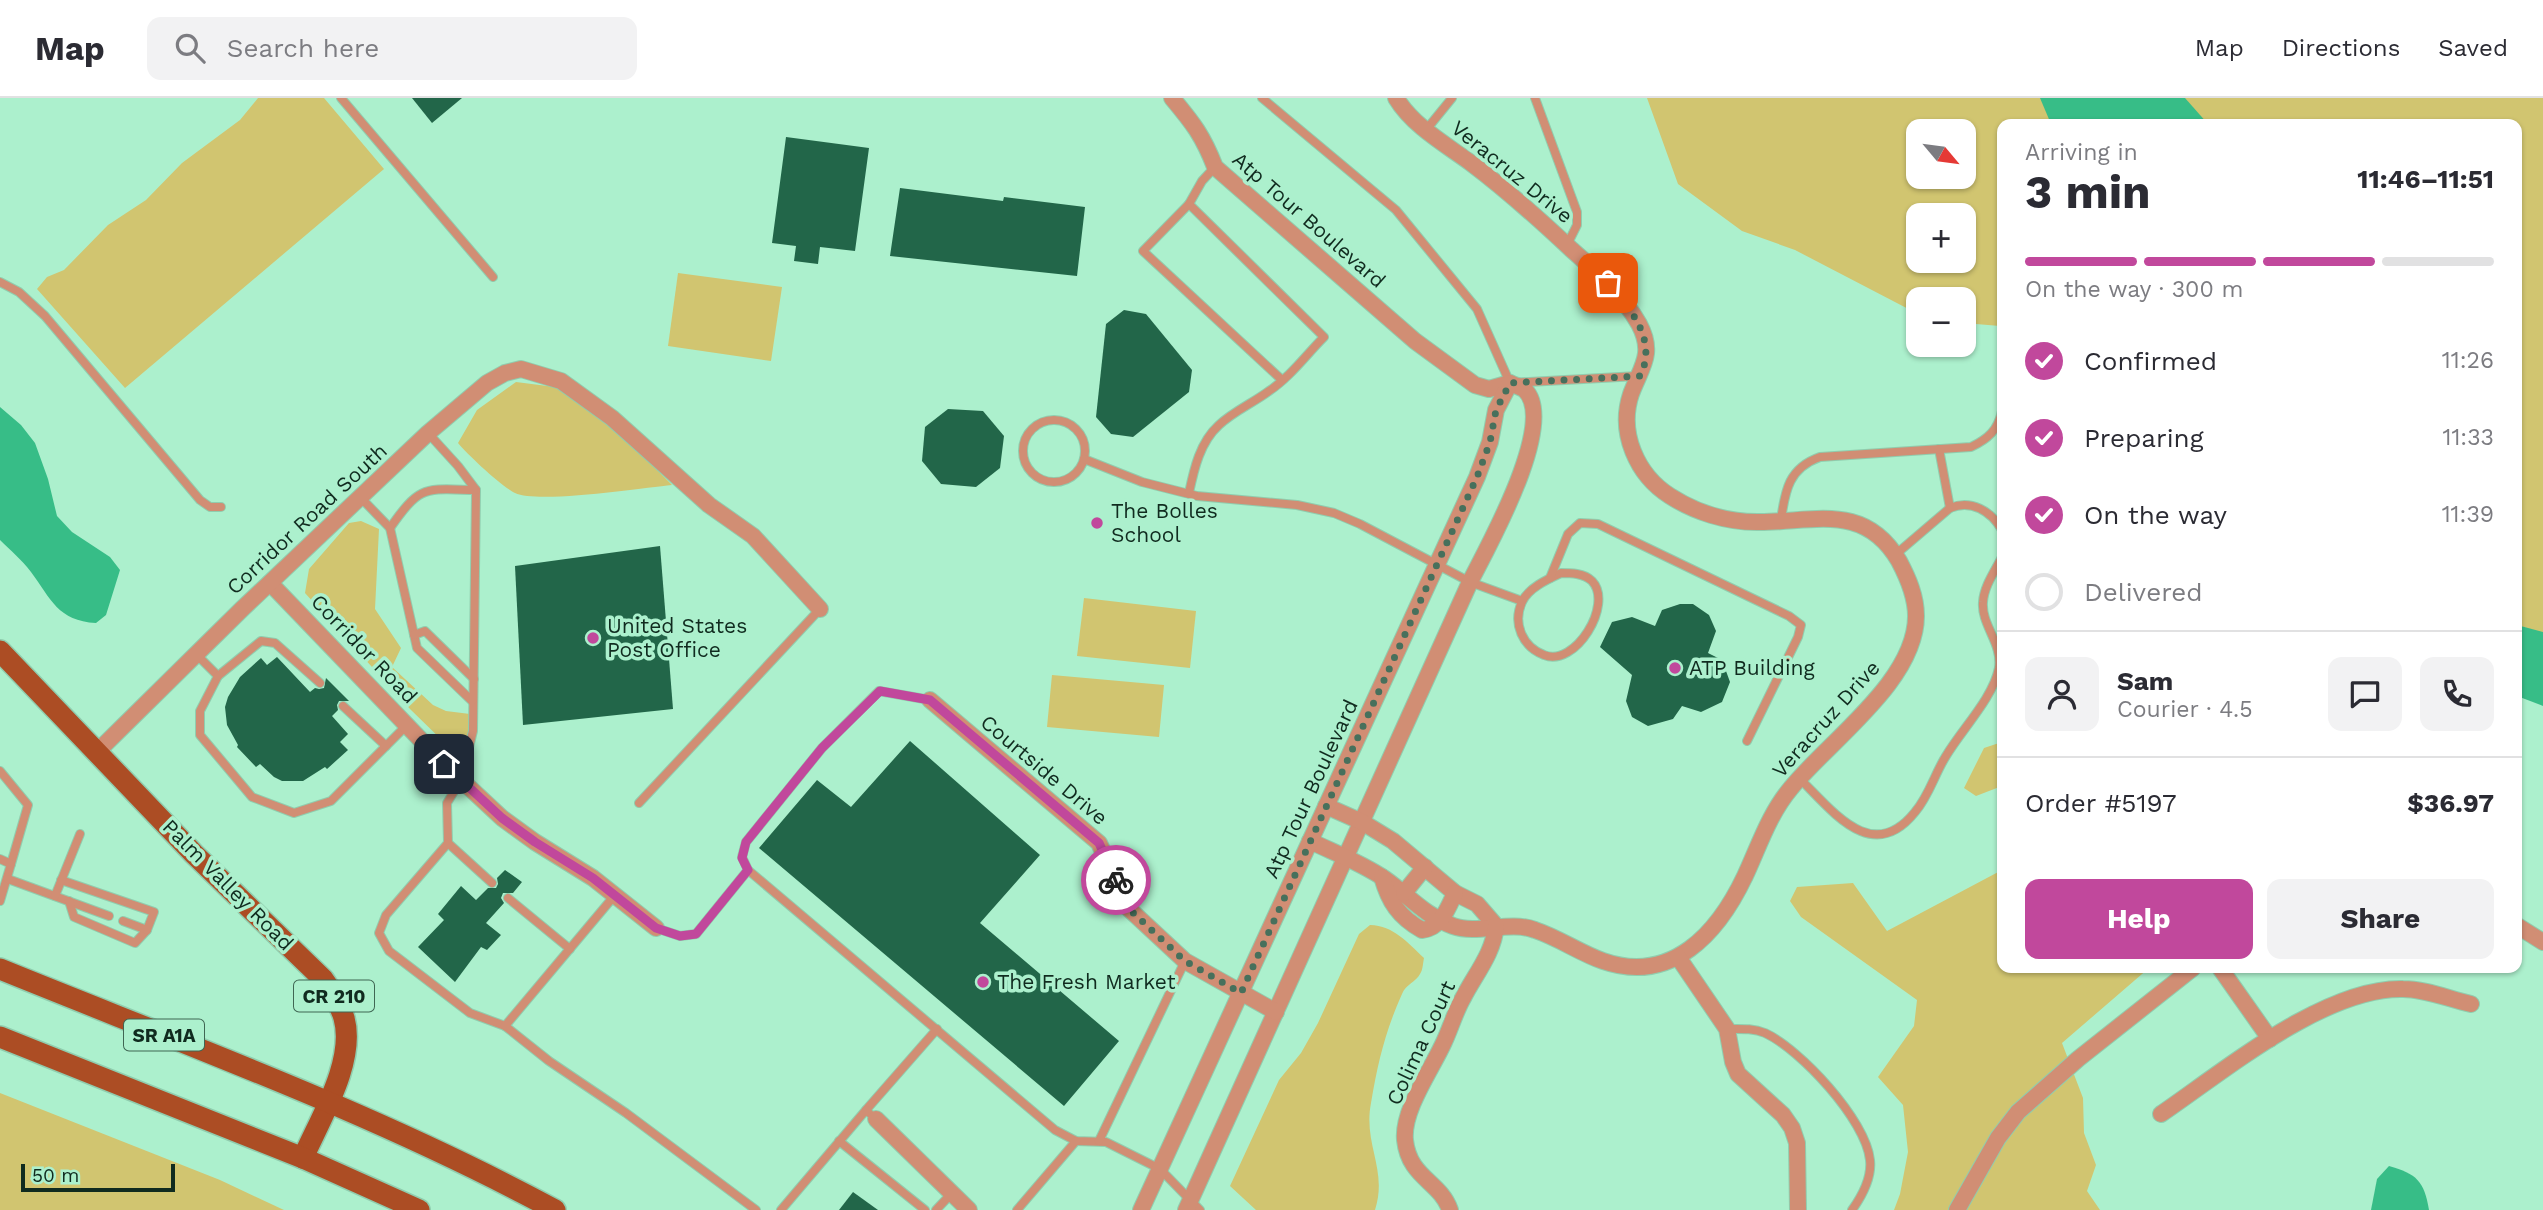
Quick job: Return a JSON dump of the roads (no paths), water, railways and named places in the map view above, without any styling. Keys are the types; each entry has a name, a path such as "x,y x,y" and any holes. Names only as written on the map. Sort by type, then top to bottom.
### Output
{"main road":[{"name":"Palm Valley Road","path":"0,651 194,854 323,979 337,1001 345,1018 345,1055 303,1158"},
{"name":"SR A1A","path":"0,969 328,1102 431,1148 555,1210"},
{"path":"0,1037 303,1158 419,1210"}],"street":[{"name":"Atp Tour Boulevard","path":"1172,98 1205,140 1215,166 1405,332 1475,385 1489,389 1510,383"},
{"name":"Veracruz Drive","path":"1310,841 1382,877 1421,910 1460,928 1529,927 1599,959 1619,965 1640,967 1660,964 1692,948 1715,925 1731,902 1772,814 1799,778 1866,709 1900,667 1909,650 1916,624 1914,597 1909,581 1895,555 1872,533 1844,519 1820,517 1746,521 1712,515 1691,507 1655,485 1640,467 1627,431 1627,410 1646,353 1645,337 1637,321 1608,283 1513,195 1409,117 1396,98"},
{"name":"Corridor Road South","path":"98,751 428,433 487,383 505,373 521,369 541,374 567,386 612,418 709,505 752,536 820,609"},
{"name":"Atp Tour Boulevard","path":"1141,1210 1438,565 1477,477 1490,442 1496,410 1510,383"},
{"path":"1193,1206 1276,1012 1470,582 1514,493 1527,458 1533,426 1532,405 1525,391 1510,383"},
{"name":"Corridor Road","path":"270,583 461,780 502,818 593,878 656,928"},
{"name":"Courtside Drive","path":"930,700 1099,843 1128,908 1185,961 1276,1012"},
{"path":"1326,806 1362,822 1393,841 1455,893 1477,904 1496,926"},
{"path":"1404,893 1425,866"},
{"path":"1382,877 1387,897 1398,913 1422,930 1430,929 1441,921 1455,893"},
{"name":"Colima Court","path":"1450,1210 1442,1194 1419,1175 1411,1161 1405,1141 1405,1125 1445,1041 1457,1009 1489,956 1496,926"},
{"path":"2522,929 2543,942"},
{"path":"1678,957 1727,1029 1738,1074 1783,1115 1792,1128 1797,1143 1798,1210"},
{"path":"1958,1210 1998,1138 2018,1112 2078,1059 2187,973"},
{"path":"2223,973 2270,1040"},
{"path":"2161,1114 2302,1019 2333,1004 2385,989 2406,989 2471,1004"},
{"path":"871,1115 969,1210"}],"lane":[{"path":"341,98 493,277"},
{"path":"1262,98 1396,210 1477,309 1510,383 1640,376"},
{"path":"1426,130 1452,98"},
{"path":"1535,98 1577,212 1577,225 1573,238 1567,245"},
{"path":"1215,166 1202,181 1189,204 1143,251 1282,380"},
{"path":"1189,204 1324,337 1282,380 1218,425 1198,457 1189,493"},
{"path":"0,282 19,292 53,325 200,500 210,507 221,507"},
{"path":"1060,421 1070,424 1082,439 1084,459 1072,476 1053,482 1042,481 1027,467 1023,447 1026,437 1040,423 1060,421"},
{"path":"1782,520 1790,482 1796,470 1807,461 1820,457 1971,447 1985,440 1997,423"},
{"path":"428,433 476,490 472,731 461,780 447,803 448,843 386,915 379,933 388,951 470,1013 505,1026 549,1061 626,1113 756,1210"},
{"path":"1939,449 1950,508"},
{"path":"1084,459 1142,482 1189,493 1244,502 1297,505 1334,513 1360,523 1470,582 1522,601"},
{"path":"390,528 414,497 428,490 476,490"},
{"path":"360,498 390,528 417,648 472,701"},
{"path":"1895,555 1958,504 1971,505 1985,511 1997,521"},
{"path":"1550,578 1568,534 1580,523 1598,524 1801,625 1798,637 1747,741"},
{"path":"1997,567 1985,591 1983,602 1984,617 1997,648"},
{"path":"1560,573 1574,573 1591,580 1598,593 1597,610 1585,636 1568,653 1550,657 1530,648 1524,641 1518,622 1522,601 1535,587 1560,573"},
{"path":"639,803 820,609"},
{"path":"414,635 425,631 474,679"},
{"path":"320,683 275,643 261,641 218,676 200,711 200,734 252,797 294,813 331,801 407,725"},
{"path":"196,654 218,676"},
{"path":"1799,778 1851,828 1863,834 1891,832 1905,823 1917,810 1946,756 1991,689 1997,674"},
{"path":"930,700 880,691 822,748 746,842 742,858 748,870 1055,1130 1076,1141 1099,1141 1160,1169 1193,1206"},
{"path":"343,706 386,746"},
{"path":"0,771 28,805 0,901"},
{"path":"55,896 80,834"},
{"path":"448,843 492,883"},
{"path":"0,859 11,864"},
{"path":"656,928 680,936 696,934 748,870"},
{"path":"8,879 109,916"},
{"path":"61,880 154,912 147,930 135,943 74,916 69,901"},
{"path":"505,1026 615,895"},
{"path":"508,898 570,949"},
{"path":"123,921 147,930"},
{"path":"1099,1141 1185,961"},
{"path":"1727,1029 1745,1028 1763,1033 1779,1042 1825,1082 1843,1104 1868,1149 1871,1162 1869,1177 1852,1210"},
{"path":"781,1210 839,1141 871,1115 937,1029"},
{"path":"839,1141 925,1210"},
{"path":"1017,1210 1076,1141"},
{"path":"936,1210 953,1193"}],"place":[{"name":"The Bolles School","path":"1097,523"},
{"name":"United States Post Office","path":"593,638"},
{"name":"ATP Building","path":"1675,668"},
{"name":"The Fresh Market","path":"983,982"}]}
